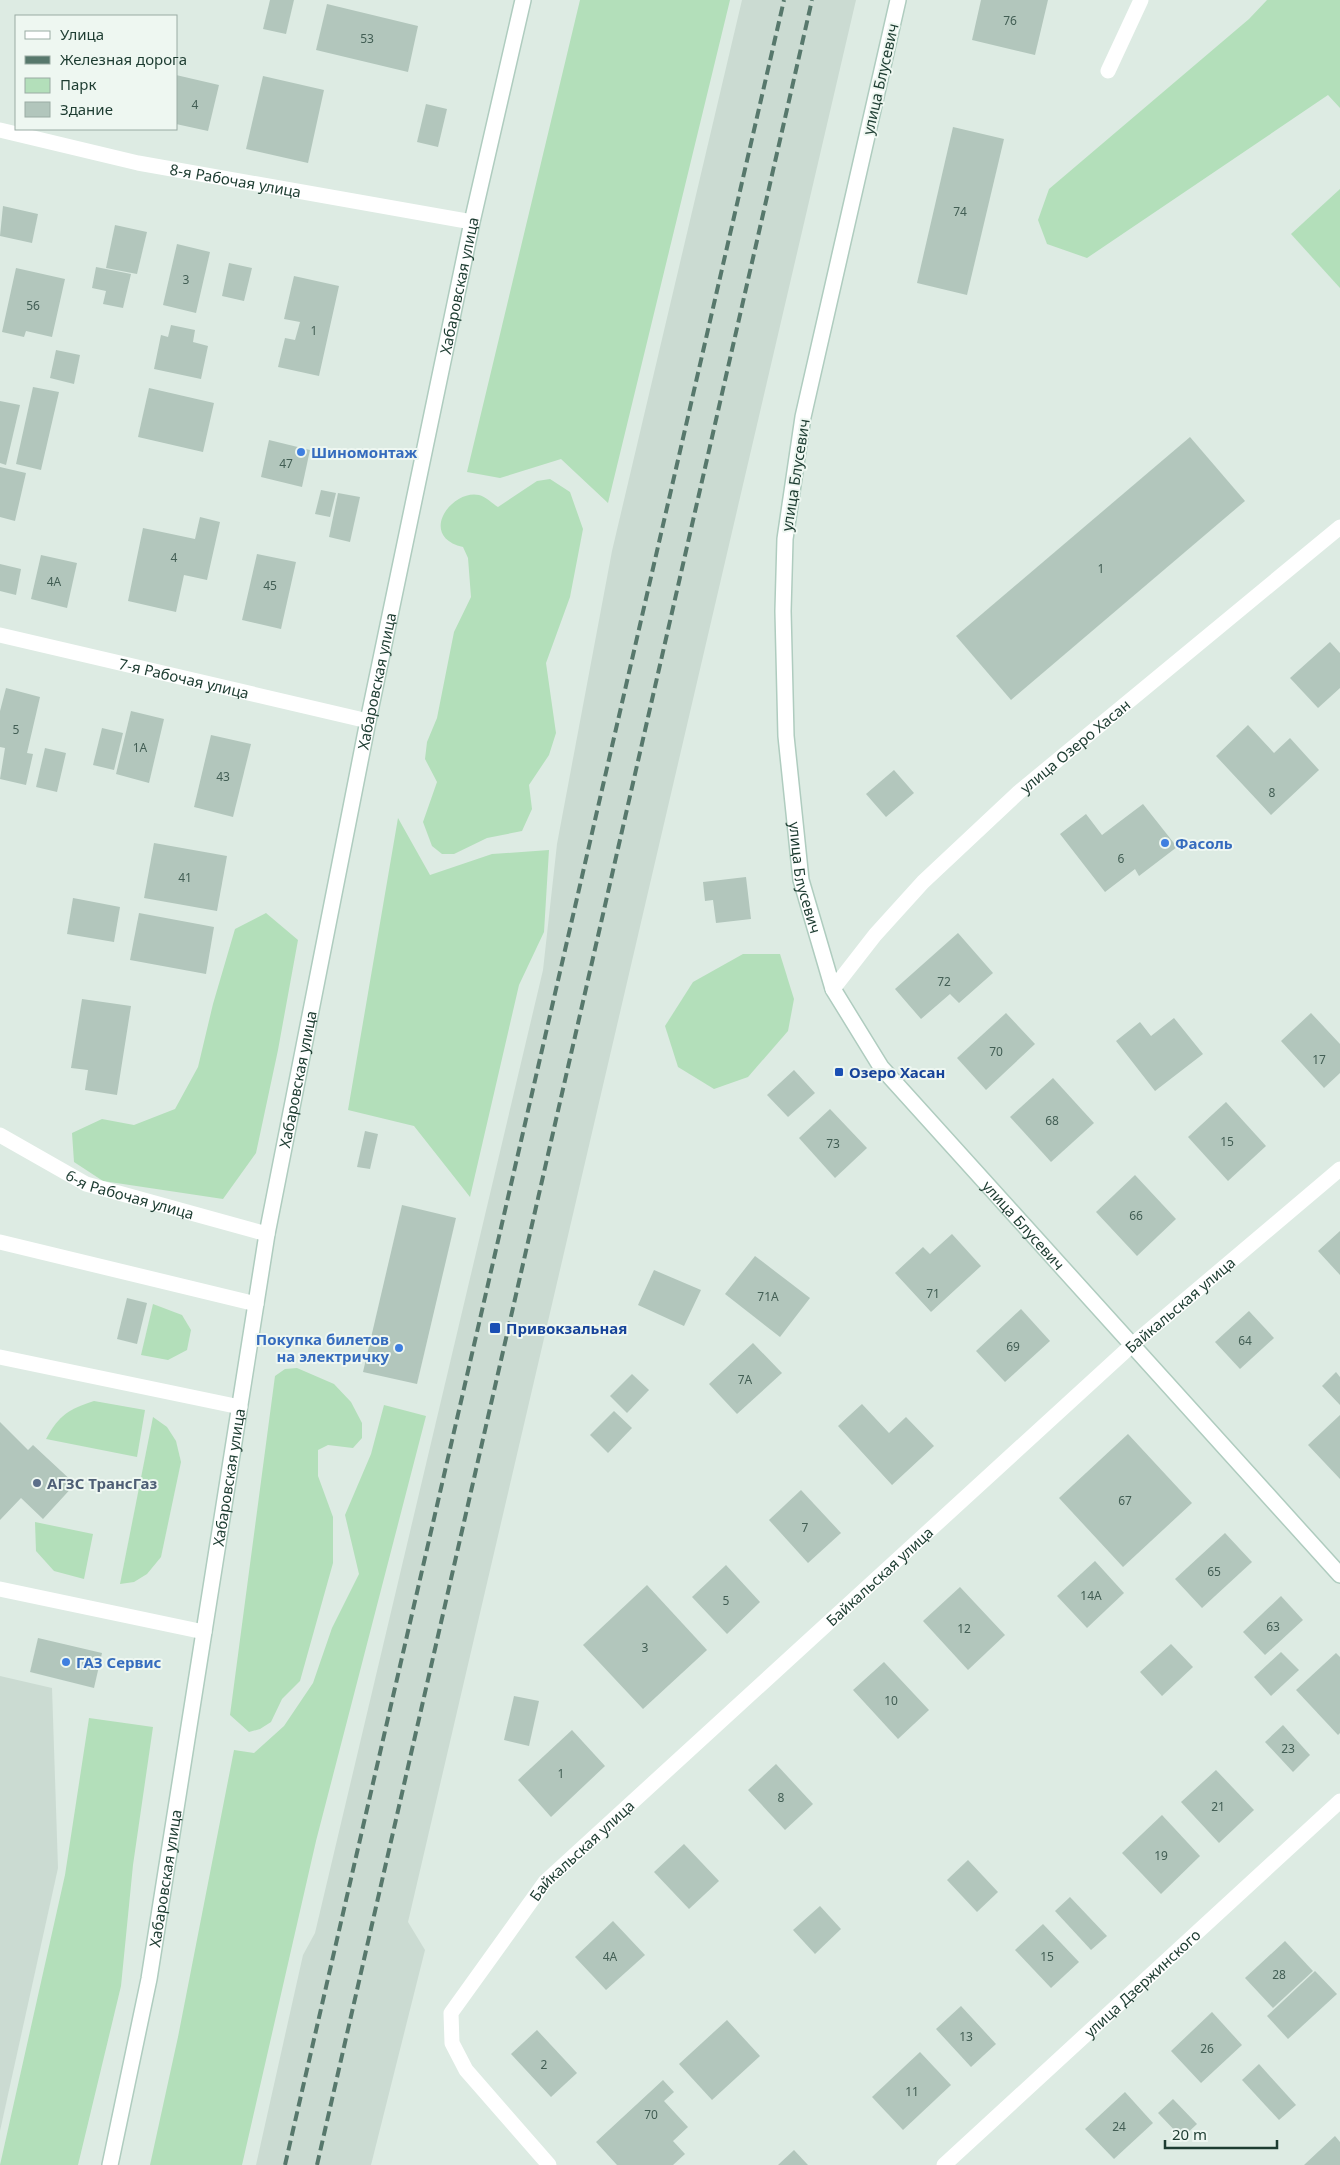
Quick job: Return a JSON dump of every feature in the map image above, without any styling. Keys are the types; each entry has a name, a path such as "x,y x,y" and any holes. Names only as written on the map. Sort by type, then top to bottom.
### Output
{"main road":[{"name":"Хабаровская улица","path":"110,2165 149,1979 267,1234 368,721 472,222 523,0"},
{"name":"улица Блусевич","path":"898,0 803,417 785,538 783,611 786,736 801,880 832,989 881,1067 1340,1575"},
{"path":"1108,71 1141,0"},
{"name":"8-я Рабочая улица","path":"0,130 138,163 472,222"},
{"name":"улица Озеро Хасан","path":"832,989 875,935 923,882 1019,792 1340,527"},
{"name":"7-я Рабочая улица","path":"0,635 368,721"},
{"name":"6-я Рабочая улица","path":"0,1135 86,1184 267,1234"},
{"name":"Байкальская улица","path":"549,2165 466,2070 452,2042 451,2013 545,1882 1132,1345 1340,1169"},
{"path":"0,1242 256,1304"},
{"path":"0,1357 240,1407"},
{"path":"0,1589 204,1632"},
{"name":"улица Дзержинского","path":"944,2165 1340,1801"}],"shaded area":[{"path":"742,0 856,0 408,1922 425,1950 371,2165 256,2165 303,1955 315,1933 543,970 557,844 612,551"},
{"path":"0,1676 52,1688 58,1868 0,2131"}],"green space":[{"path":"580,0 730,0 608,503 561,459 500,478 467,472"},
{"path":"1267,0 1340,0 1340,108 1328,95 1087,258 1047,244 1038,220 1049,189 1249,19"},
{"path":"1340,189 1340,288 1291,234"},
{"path":"550,479 570,492 583,529 570,597 546,663 556,733 549,755 529,785 532,809 522,831 487,838 454,854 442,854 432,846 423,822 437,782 425,759 427,742 437,718 454,632 471,597 468,558 463,547 449,541 442,533 441,524 450,506 459,499 469,495 479,495 498,507 537,481"},
{"path":"398,818 430,875 492,854 549,850 544,932 519,985 470,1197 414,1126 348,1110"},
{"path":"266,913 298,940 278,1050 256,1153 223,1199 103,1181 74,1162 72,1133 102,1119 134,1125 175,1109 198,1067 213,1004 235,929"},
{"path":"743,954 780,954 794,999 788,1031 748,1077 714,1089 678,1067 665,1026 693,982"},
{"path":"153,1304 182,1315 191,1330 187,1350 168,1360 141,1355"},
{"path":"297,1368 334,1384 351,1402 362,1423 362,1438 353,1448 328,1445 318,1450 318,1476 333,1517 333,1563 300,1681 282,1699 271,1722 260,1729 249,1732 230,1715 275,1376 285,1369"},
{"path":"94,1401 145,1410 137,1457 46,1439 55,1424 71,1410"},
{"path":"384,1405 426,1416 316,1841 242,2165 150,2165 178,2037 234,1750 254,1753 284,1726 313,1683 332,1628 359,1574 345,1515 371,1454"},
{"path":"153,1417 167,1427 176,1441 181,1462 161,1557 147,1574 134,1582 120,1584"},
{"path":"35,1522 93,1534 84,1579 54,1571 36,1551"},
{"path":"89,1718 153,1727 133,1865 121,1986 78,2165 0,2165 65,1875"}],"building":[{"path":"270,0 294,0 286,34 263,29"},
{"path":"981,0 1048,0 1035,55 972,40"},
{"path":"327,4 418,26 408,72 316,50"},
{"path":"178,75 219,85 208,131 178,124"},
{"path":"263,76 324,90 308,163 246,149"},
{"path":"426,104 447,109 438,147 417,142"},
{"path":"953,127 1004,139 967,295 917,283"},
{"path":"3,206 38,214 32,243 0,236"},
{"path":"115,225 147,232 137,274 106,268"},
{"path":"177,244 210,252 196,313 163,305"},
{"path":"229,263 252,268 244,301 222,296"},
{"path":"96,267 131,274 123,308 103,304 106,291 92,288"},
{"path":"16,268 65,279 52,337 26,331 24,337 2,332"},
{"path":"294,276 339,286 319,376 278,367 285,338 295,340 300,322 284,319"},
{"path":"171,325 195,330 193,342 208,346 201,379 154,369 161,335 168,337"},
{"path":"56,350 80,355 74,384 50,378"},
{"path":"33,387 59,392 41,470 16,464"},
{"path":"149,388 214,403 203,452 138,437"},
{"path":"0,401 20,405 6,465 0,463"},
{"path":"1190,437 1245,501 1011,700 956,636"},
{"path":"269,440 310,450 302,487 261,477"},
{"path":"0,467 26,473 15,521 0,517"},
{"path":"321,490 336,493 330,517 315,514"},
{"path":"338,493 360,497 350,542 329,537"},
{"path":"200,517 220,522 207,580 184,575 176,612 128,601 143,528 195,539"},
{"path":"257,554 296,562 281,629 242,620"},
{"path":"41,555 77,563 67,608 31,599"},
{"path":"0,564 21,569 16,595 0,591"},
{"path":"1330,642 1340,653 1340,688 1318,708 1290,678"},
{"path":"6,688 40,697 27,753 33,754 26,785 0,779 5,748 0,747 0,711"},
{"path":"131,711 164,719 149,783 116,774"},
{"path":"1248,725 1274,753 1290,738 1319,770 1271,815 1216,756"},
{"path":"102,728 123,733 114,770 93,765"},
{"path":"211,735 251,744 233,817 194,807"},
{"path":"45,748 66,753 57,792 36,787"},
{"path":"894,770 914,793 886,817 866,794"},
{"path":"1143,804 1177,847 1139,876 1135,869 1105,892 1060,834 1086,814 1102,835"},
{"path":"154,843 227,856 217,911 144,898"},
{"path":"746,877 751,919 716,923 713,900 705,901 703,882"},
{"path":"73,898 120,907 114,942 67,934"},
{"path":"139,913 214,927 206,974 130,960"},
{"path":"958,933 993,973 959,1003 950,994 921,1019 895,989"},
{"path":"82,999 131,1006 117,1095 85,1090 88,1070 71,1068"},
{"path":"1006,1013 1035,1044 986,1090 957,1058"},
{"path":"1311,1013 1340,1044 1340,1073 1324,1088 1281,1041"},
{"path":"1174,1018 1203,1054 1155,1091 1116,1041 1140,1022 1151,1036"},
{"path":"794,1070 815,1093 788,1117 767,1095"},
{"path":"1053,1078 1094,1123 1051,1162 1010,1117"},
{"path":"1226,1102 1266,1146 1228,1181 1188,1137"},
{"path":"830,1109 867,1148 835,1178 799,1138"},
{"path":"365,1131 378,1134 370,1169 357,1167"},
{"path":"1135,1175 1176,1219 1137,1256 1096,1212"},
{"path":"402,1205 456,1218 417,1384 363,1372"},
{"path":"1340,1231 1340,1275 1318,1251"},
{"path":"952,1234 981,1266 931,1312 895,1273 923,1247 930,1254"},
{"path":"755,1256 810,1298 780,1337 725,1294"},
{"path":"654,1270 701,1290 684,1326 638,1305"},
{"path":"127,1298 147,1303 137,1344 117,1339"},
{"path":"1021,1309 1050,1341 1005,1382 976,1351"},
{"path":"1249,1311 1274,1338 1240,1369 1215,1342"},
{"path":"753,1343 782,1373 737,1414 709,1384"},
{"path":"1336,1372 1340,1377 1340,1405 1322,1386"},
{"path":"632,1374 649,1390 627,1413 610,1396"},
{"path":"862,1404 889,1433 906,1417 934,1446 892,1485 838,1426"},
{"path":"614,1411 632,1428 608,1453 590,1435"},
{"path":"1340,1415 1340,1479 1308,1445"},
{"path":"0,1422 28,1450 33,1445 75,1484 43,1519 21,1498 0,1520"},
{"path":"1128,1434 1192,1503 1123,1567 1059,1498"},
{"path":"801,1490 841,1533 808,1563 769,1520"},
{"path":"1225,1533 1252,1562 1202,1608 1175,1579"},
{"path":"1095,1561 1124,1593 1087,1628 1057,1596"},
{"path":"726,1565 760,1602 727,1634 692,1597"},
{"path":"647,1585 707,1650 643,1709 583,1645"},
{"path":"960,1587 1005,1635 968,1670 923,1621"},
{"path":"1281,1596 1303,1620 1265,1655 1243,1632"},
{"name":"ГАЗ Сервис","path":"38,1638 102,1653 94,1688 30,1672"},
{"path":"1171,1644 1193,1667 1162,1696 1140,1672"},
{"path":"1281,1652 1299,1670 1271,1696 1254,1677"},
{"path":"1336,1653 1340,1657 1340,1733 1338,1735 1296,1690"},
{"path":"884,1662 929,1710 898,1739 853,1690"},
{"path":"514,1696 539,1701 529,1746 504,1740"},
{"path":"1283,1725 1310,1755 1293,1772 1265,1742"},
{"path":"572,1730 605,1766 551,1817 518,1780"},
{"path":"776,1764 813,1804 785,1830 748,1790"},
{"path":"1216,1770 1254,1810 1219,1843 1181,1802"},
{"path":"1162,1815 1200,1856 1161,1894 1122,1853"},
{"path":"684,1844 719,1881 689,1909 654,1872"},
{"path":"968,1860 998,1892 977,1912 947,1880"},
{"path":"1070,1897 1107,1936 1091,1950 1055,1911"},
{"path":"820,1906 841,1929 815,1954 793,1930"},
{"path":"613,1921 645,1955 606,1990 575,1957"},
{"path":"1043,1924 1079,1962 1051,1988 1015,1950"},
{"path":"1285,1941 1313,1971 1273,2008 1245,1978"},
{"path":"1315,1971 1337,1994 1288,2039 1267,2016"},
{"path":"961,2006 996,2044 971,2067 936,2029"},
{"path":"1212,2012 1242,2045 1201,2083 1171,2051"},
{"path":"727,2020 760,2056 712,2100 679,2064"},
{"path":"537,2030 577,2073 551,2097 511,2054"},
{"path":"920,2052 951,2085 903,2130 872,2097"},
{"path":"1259,2064 1296,2105 1279,2120 1242,2080"},
{"path":"663,2080 674,2092 664,2101 688,2127 673,2141 685,2154 673,2165 617,2165 596,2142"},
{"path":"1125,2092 1153,2123 1114,2159 1085,2129"},
{"path":"1173,2099 1197,2124 1182,2138 1158,2113"},
{"path":"1335,2136 1340,2142 1340,2165 1304,2165"},
{"path":"794,2150 808,2165 778,2165"}],"railway":[{"path":"285,2165 784,0"},
{"path":"317,2165 812,0"}],"place":[{"name":"Шиномонтаж","path":"301,452"},
{"name":"Фасоль","path":"1165,843"},
{"name":"Озеро Хасан","path":"839,1072"},
{"name":"Привокзальная","path":"495,1328"},
{"name":"Покупка билетов на электричку","path":"399,1348"},
{"name":"АГЗС ТрансГаз","path":"37,1483"},
{"name":"ГАЗ Сервис","path":"66,1662"}]}
